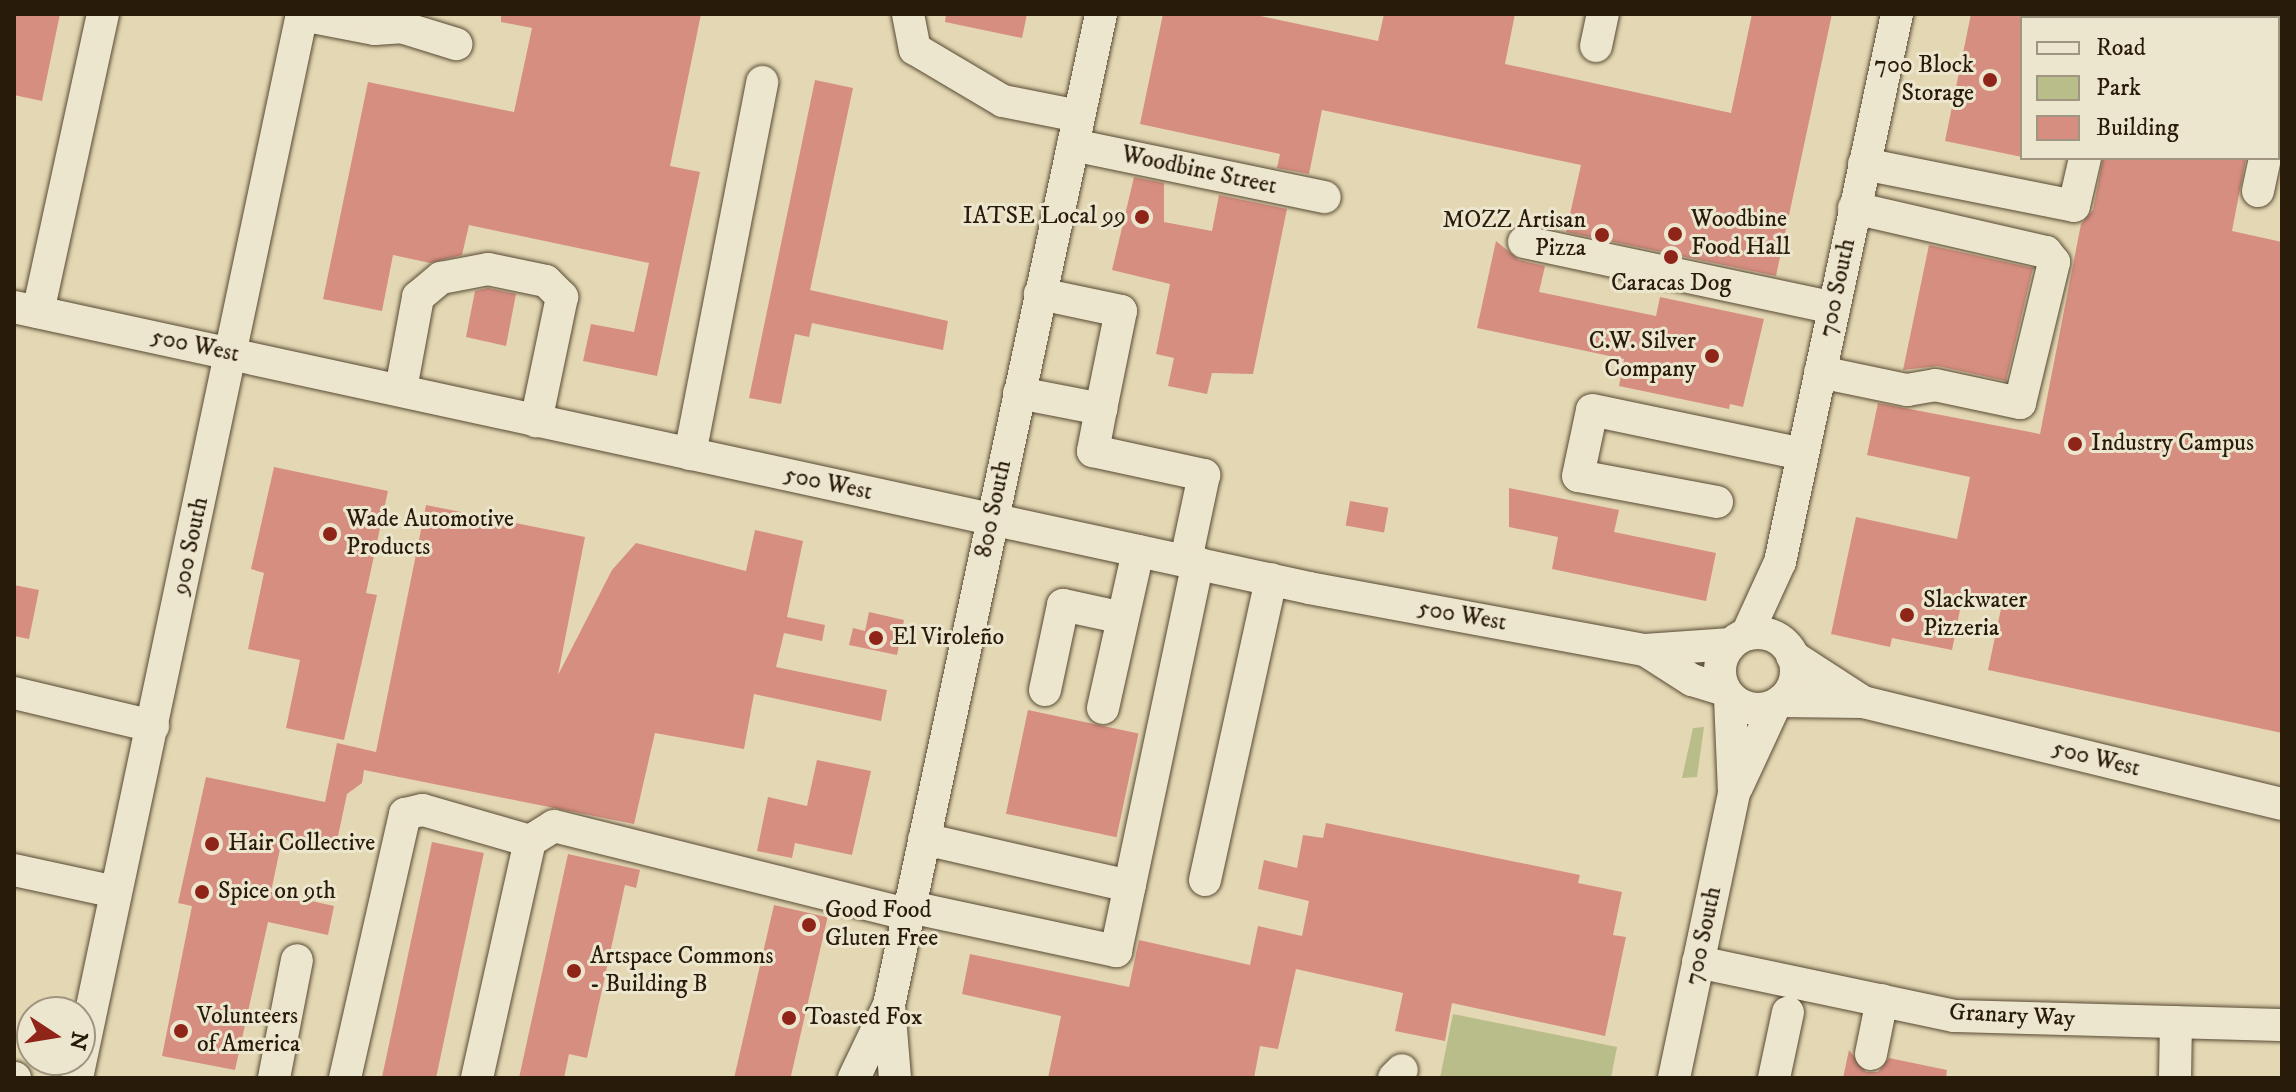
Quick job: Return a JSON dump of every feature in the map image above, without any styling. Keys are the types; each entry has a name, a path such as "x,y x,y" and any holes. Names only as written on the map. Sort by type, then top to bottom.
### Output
{"street":[{"path":"26,309 103,14"},
{"path":"302,14 375,29 402,20 456,44"},
{"name":"900 South","path":"77,1078 302,14"},
{"name":"Woodbine Street","path":"908,14 915,49 1003,101 1076,131 1325,197"},
{"name":"800 South","path":"854,1078 889,1005 1101,14"},
{"path":"1596,46 1603,14"},
{"name":"700 South","path":"1739,639 1780,562 1897,14"},
{"path":"690,454 762,82"},
{"path":"1864,164 2074,206 2085,160"},
{"path":"2258,191 2265,160"},
{"path":"1820,372 1907,390 1935,385 2020,403 2054,262 2046,252 1854,208"},
{"path":"1524,242 1834,308"},
{"path":"401,389 418,297 441,278 488,269 546,281 562,297 536,421"},
{"path":"477,1078 530,841 554,826 909,911 1116,951 1192,562 1204,475 1093,451 1121,311 1040,294"},
{"name":"500 West","path":"26,309 1271,579 1645,650 1739,639"},
{"path":"1019,393 1101,409"},
{"path":"1717,502 1578,476 1592,410 1802,454"},
{"path":"1103,708 1138,551"},
{"name":"700 South","path":"1780,562 1789,650"},
{"path":"1205,880 1271,579"},
{"path":"1045,690 1063,605 1123,618"},
{"path":"1765,634 1789,650 1794,680 1778,703 1757,709 1728,694 1720,665 1739,639 1765,634"},
{"name":"500 West","path":"1645,650 1692,680 1728,694"},
{"name":"500 West","path":"1789,650 1863,702"},
{"path":"14,693 153,726"},
{"name":"700 South","path":"1728,694 1734,793"},
{"name":"500 West","path":"1778,703 1863,702 2282,804"},
{"name":"700 South","path":"1674,1078 1734,793 1778,703"},
{"path":"345,1078 405,814 423,810 530,841"},
{"path":"924,839 1130,886"},
{"path":"14,870 116,892"},
{"path":"274,1078 297,960"},
{"name":"Granary Way","path":"1698,962 1954,1016 2282,1025"},
{"path":"1871,1054 1882,1000"},
{"name":"800 South","path":"889,1005 895,1078"},
{"path":"1774,1078 1788,1012"},
{"path":"2175,1078 2176,1022"}],"green space":[{"path":"1704,727 1697,777 1682,778 1693,728"},
{"path":"1453,1014 1617,1047 1611,1078 1440,1078"}],"building":[{"path":"14,14 60,14 42,101 14,95"},
{"path":"501,14 701,14 670,166 700,172 657,376 583,361 591,324 634,332 649,263 469,225 462,255 430,263 393,255 382,311 323,299 368,82 514,112 532,28 501,22"},
{"path":"946,14 1027,14 1022,38 945,22"},
{"path":"1163,14 1251,14 1378,41 1384,14 1515,14 1505,64 1731,113 1752,14 1832,14 1776,276 1566,232 1581,165 1322,110 1309,174 1277,168 1280,154 1140,124"},
{"name":"700 Block Storage","path":"1971,14 2022,14 2020,157 1945,141"},
{"path":"815,80 853,88 810,290 948,321 943,350 812,323 809,337 795,334 781,404 749,398"},
{"name":"Industry Campus","path":"2103,160 2246,160 2232,231 2282,242 2282,733 1988,670 2002,604 1963,595 1952,650 1892,638 1890,647 1831,634 1856,517 1957,539 1970,477 1867,455 1878,403 2040,434 2081,224 2093,210"},
{"path":"1134,177 1164,183 1164,222 1212,231 1219,195 1287,209 1253,374 1212,373 1207,394 1168,386 1174,358 1156,354 1170,284 1112,270"},
{"path":"1496,241 1519,260 1545,266 1539,292 1656,316 1660,297 1764,319 1743,407 1730,404 1729,409 1619,386 1624,359 1477,328"},
{"path":"1929,245 2033,268 2006,381 1938,366 1903,370"},
{"path":"488,288 516,294 506,346 466,337 475,291"},
{"path":"274,467 388,491 366,593 377,595 344,740 286,728 300,660 248,649 264,573 251,569"},
{"path":"1509,488 1619,510 1614,532 1716,553 1706,601 1552,569 1558,537 1509,527"},
{"path":"1350,501 1388,508 1384,532 1346,526"},
{"path":"426,505 585,537 558,675 612,570 636,543 746,571 755,530 803,541 787,617 825,625 822,641 784,633 776,667 887,690 881,721 754,694 744,749 655,733 634,824 364,770 362,783 347,794 335,850 282,839 271,892 334,906 328,935 268,922 235,1070 162,1056 192,906 178,903 206,777 325,802 337,743 376,752"},
{"path":"14,585 39,590 29,639 14,636"},
{"name":"El Viroleño","path":"869,612 904,620 897,655 849,645 853,628 865,631"},
{"path":"1028,710 1139,733 1116,837 1006,814"},
{"path":"817,760 871,771 852,855 795,843 792,858 757,851 768,797 807,806"},
{"path":"1326,823 1580,875 1578,883 1622,892 1613,935 1626,937 1605,1036 1452,1003 1445,1041 1395,1031 1403,993 1296,969 1278,1049 1260,1046 1254,1078 1048,1078 1061,1016 962,994 970,954 1129,987 1139,940 1250,965 1258,926 1302,936 1309,901 1258,889 1264,860 1297,868 1303,835 1323,838"},
{"path":"432,842 484,853 436,1078 382,1078"},
{"name":"Artspace Commons - Building B","path":"568,854 640,870 636,888 625,885 587,1058 569,1054 564,1078 519,1078"},
{"path":"774,905 828,917 791,1078 734,1077"},
{"path":"1849,1050 1866,1072 1878,1072 1889,1058 1947,1070 1946,1078 1843,1078"}],"place":[{"name":"700 Block Storage","path":"1990,80"},
{"name":"IATSE Local 99","path":"1142,217"},
{"name":"Woodbine Food Hall","path":"1675,234"},
{"name":"MOZZ Artisan Pizza","path":"1602,235"},
{"name":"Caracas Dog","path":"1671,257"},
{"name":"C.W. Silver Company","path":"1712,356"},
{"name":"Industry Campus","path":"2075,444"},
{"name":"Wade Automotive Products","path":"330,534"},
{"name":"Slackwater Pizzeria","path":"1907,615"},
{"name":"El Viroleño","path":"876,638"},
{"name":"Hair Collective","path":"212,844"},
{"name":"Spice on 9th","path":"202,892"},
{"name":"Good Food Gluten Free","path":"809,925"},
{"name":"Artspace Commons - Building B","path":"574,971"},
{"name":"Toasted Fox","path":"789,1018"},
{"name":"Volunteers of America","path":"181,1031"}]}
